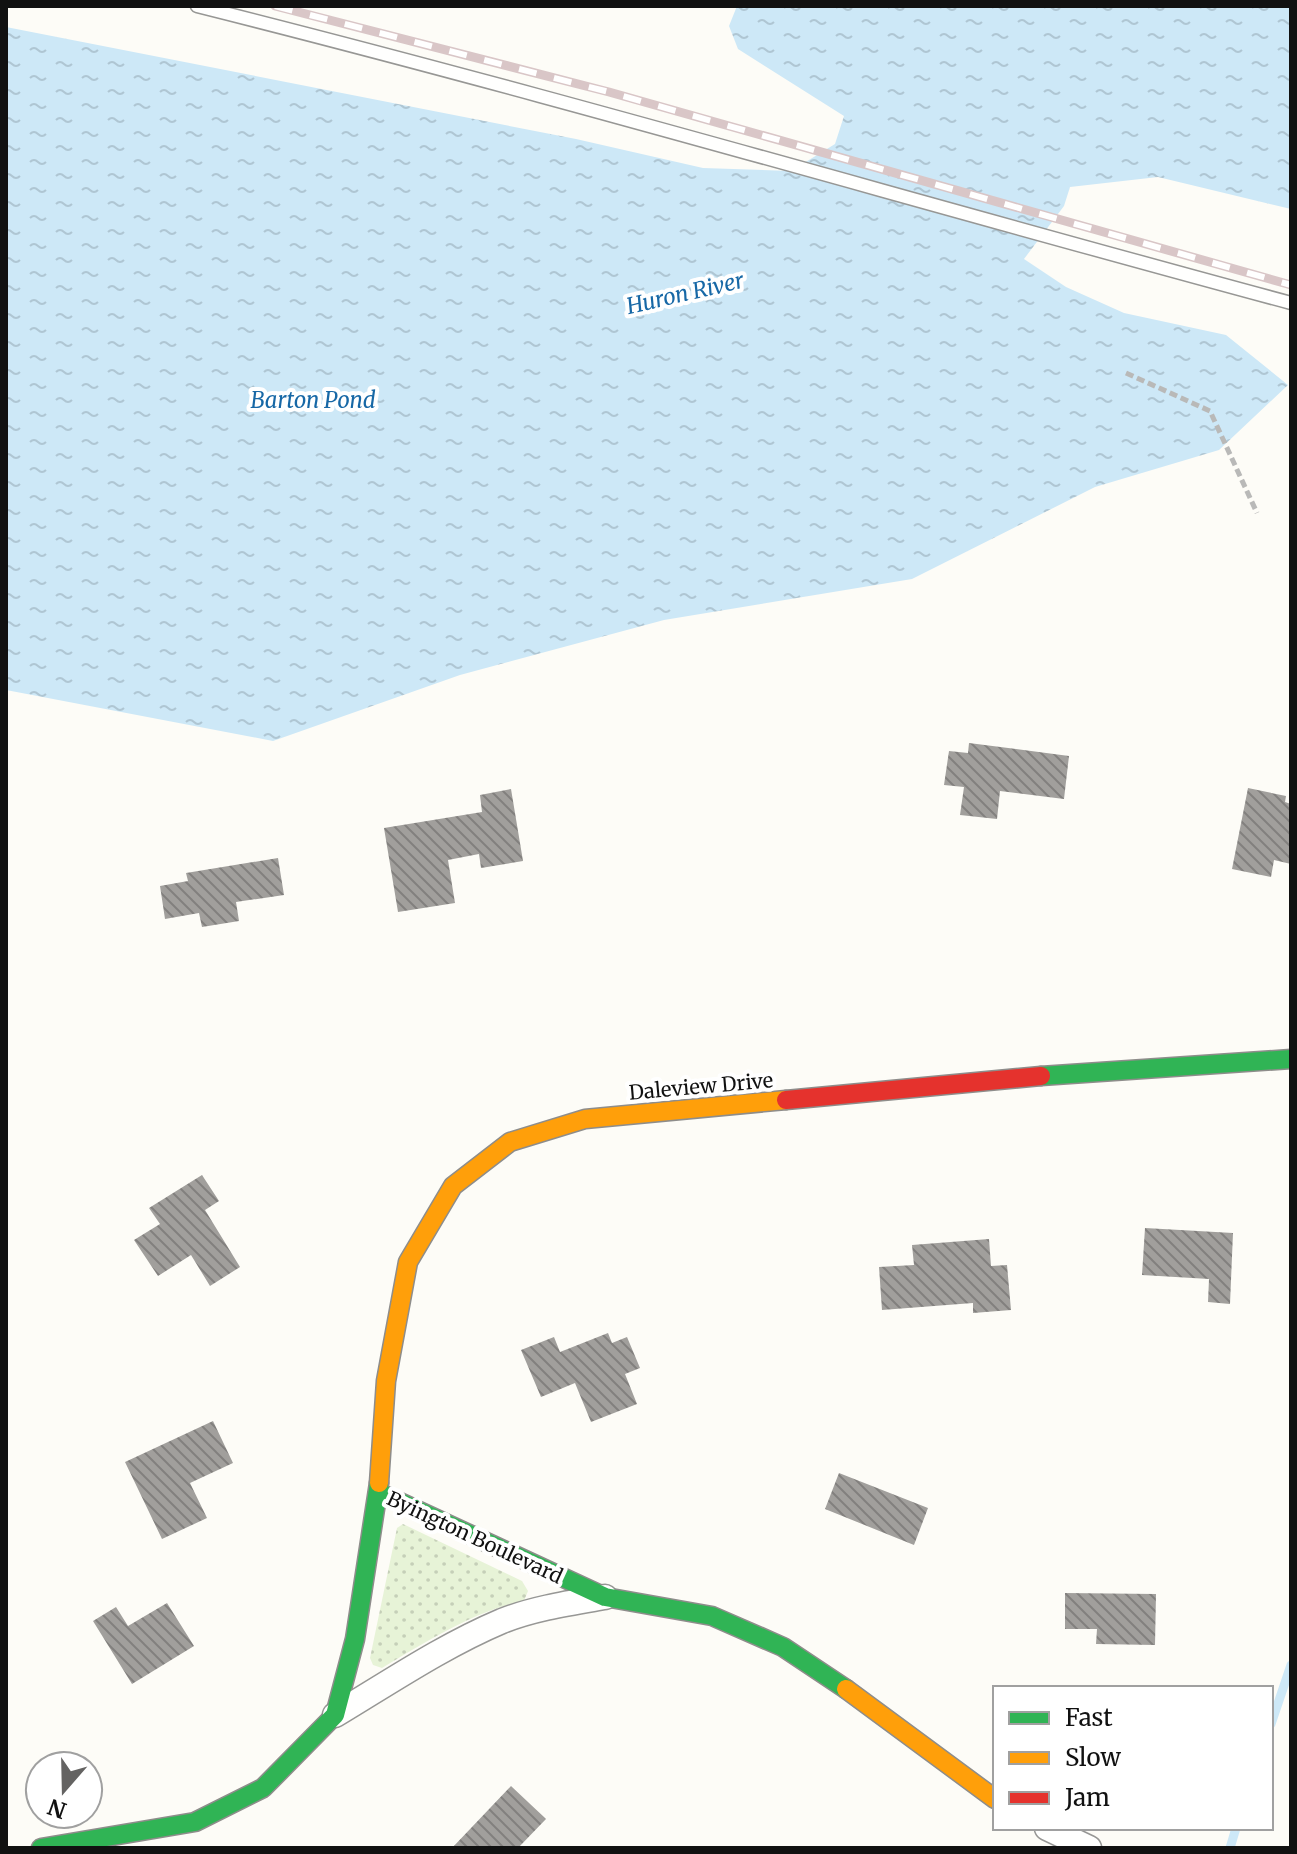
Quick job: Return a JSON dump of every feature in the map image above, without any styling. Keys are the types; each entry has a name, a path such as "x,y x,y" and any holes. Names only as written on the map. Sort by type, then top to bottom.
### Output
{"street":[{"name":"Daleview Drive","path":"378,1492 386,1381 408,1262 453,1186 510,1142 585,1119 1036,1076 1291,1059"},
{"name":"Byington Boulevard","path":"335,1715 355,1639 378,1492 605,1597 712,1616 783,1647 891,1719 993,1797"},
{"name":"Byington Boulevard","path":"41,1848 134,1835 195,1822 263,1788 335,1715 444,1649 504,1621 550,1606 605,1597"},
{"path":"1051,1830 1089,1848"}],"lane":[{"path":"197,6 775,158 1057,240 1291,303"}],"path":[{"path":"1126,373 1210,411 1257,513"}],"green space":[{"path":"403,1524 522,1581 528,1591 524,1601 469,1620 382,1668 373,1665 370,1658 397,1528"}],"water":[{"name":"Barton Pond","path":"737,6 1291,6 1291,209 1158,177 1070,187 1064,206 1024,259 1066,287 1124,313 1226,335 1288,385 1219,450 1095,487 912,579 664,620 460,675 273,741 6,690 6,27 576,139 703,168 791,171 835,144 844,116 738,49 729,26"}],"building":[{"path":"969,743 1069,756 1064,799 1000,791 997,819 960,815 964,787 944,785 949,751 968,753"},
{"path":"1248,788 1286,796 1285,802 1291,804 1291,864 1274,860 1271,877 1232,869"},
{"path":"511,789 523,861 481,868 479,854 448,860 455,903 398,912 384,828 482,812 480,795"},
{"path":"278,858 284,895 236,902 239,921 202,927 199,913 165,919 160,886 188,881 186,873"},
{"path":"202,1175 219,1201 205,1210 240,1267 210,1286 191,1255 158,1276 134,1240 160,1224 149,1208"},
{"path":"1145,1228 1233,1233 1230,1304 1208,1302 1209,1279 1142,1275"},
{"path":"989,1239 991,1266 1007,1265 1011,1310 973,1313 973,1303 882,1310 879,1267 914,1265 912,1245"},
{"path":"608,1333 612,1343 627,1337 640,1368 625,1374 637,1404 591,1422 575,1383 541,1397 521,1350 554,1337 560,1352"},
{"path":"213,1421 233,1463 190,1483 207,1518 162,1539 125,1462"},
{"path":"839,1473 928,1508 914,1545 825,1509"},
{"path":"1065,1593 1156,1594 1155,1645 1096,1644 1097,1629 1065,1629"},
{"path":"167,1603 194,1646 132,1684 93,1621 116,1607 128,1626"},
{"path":"511,1786 546,1819 518,1848 452,1848"}],"waterway":[{"path":"1273,1718 1291,1665"},
{"path":"1230,1848 1235,1830"}],"railway":[{"path":"275,6 609,92 1291,285"}],"traffic: fast":[{"path":"1041,1076 1291,1059"},
{"path":"41,1848 195,1822 263,1788 335,1715 355,1639 379,1483"},
{"path":"378,1492 605,1597 712,1616 783,1647 846,1689"}],"traffic: slow":[{"path":"379,1483 386,1381 408,1262 453,1186 510,1142 585,1119 786,1100"},
{"path":"846,1689 993,1798"}],"traffic: jam":[{"path":"786,1100 1041,1076"}],"water label":[{"name":"Huron River","path":"685,293"}]}
